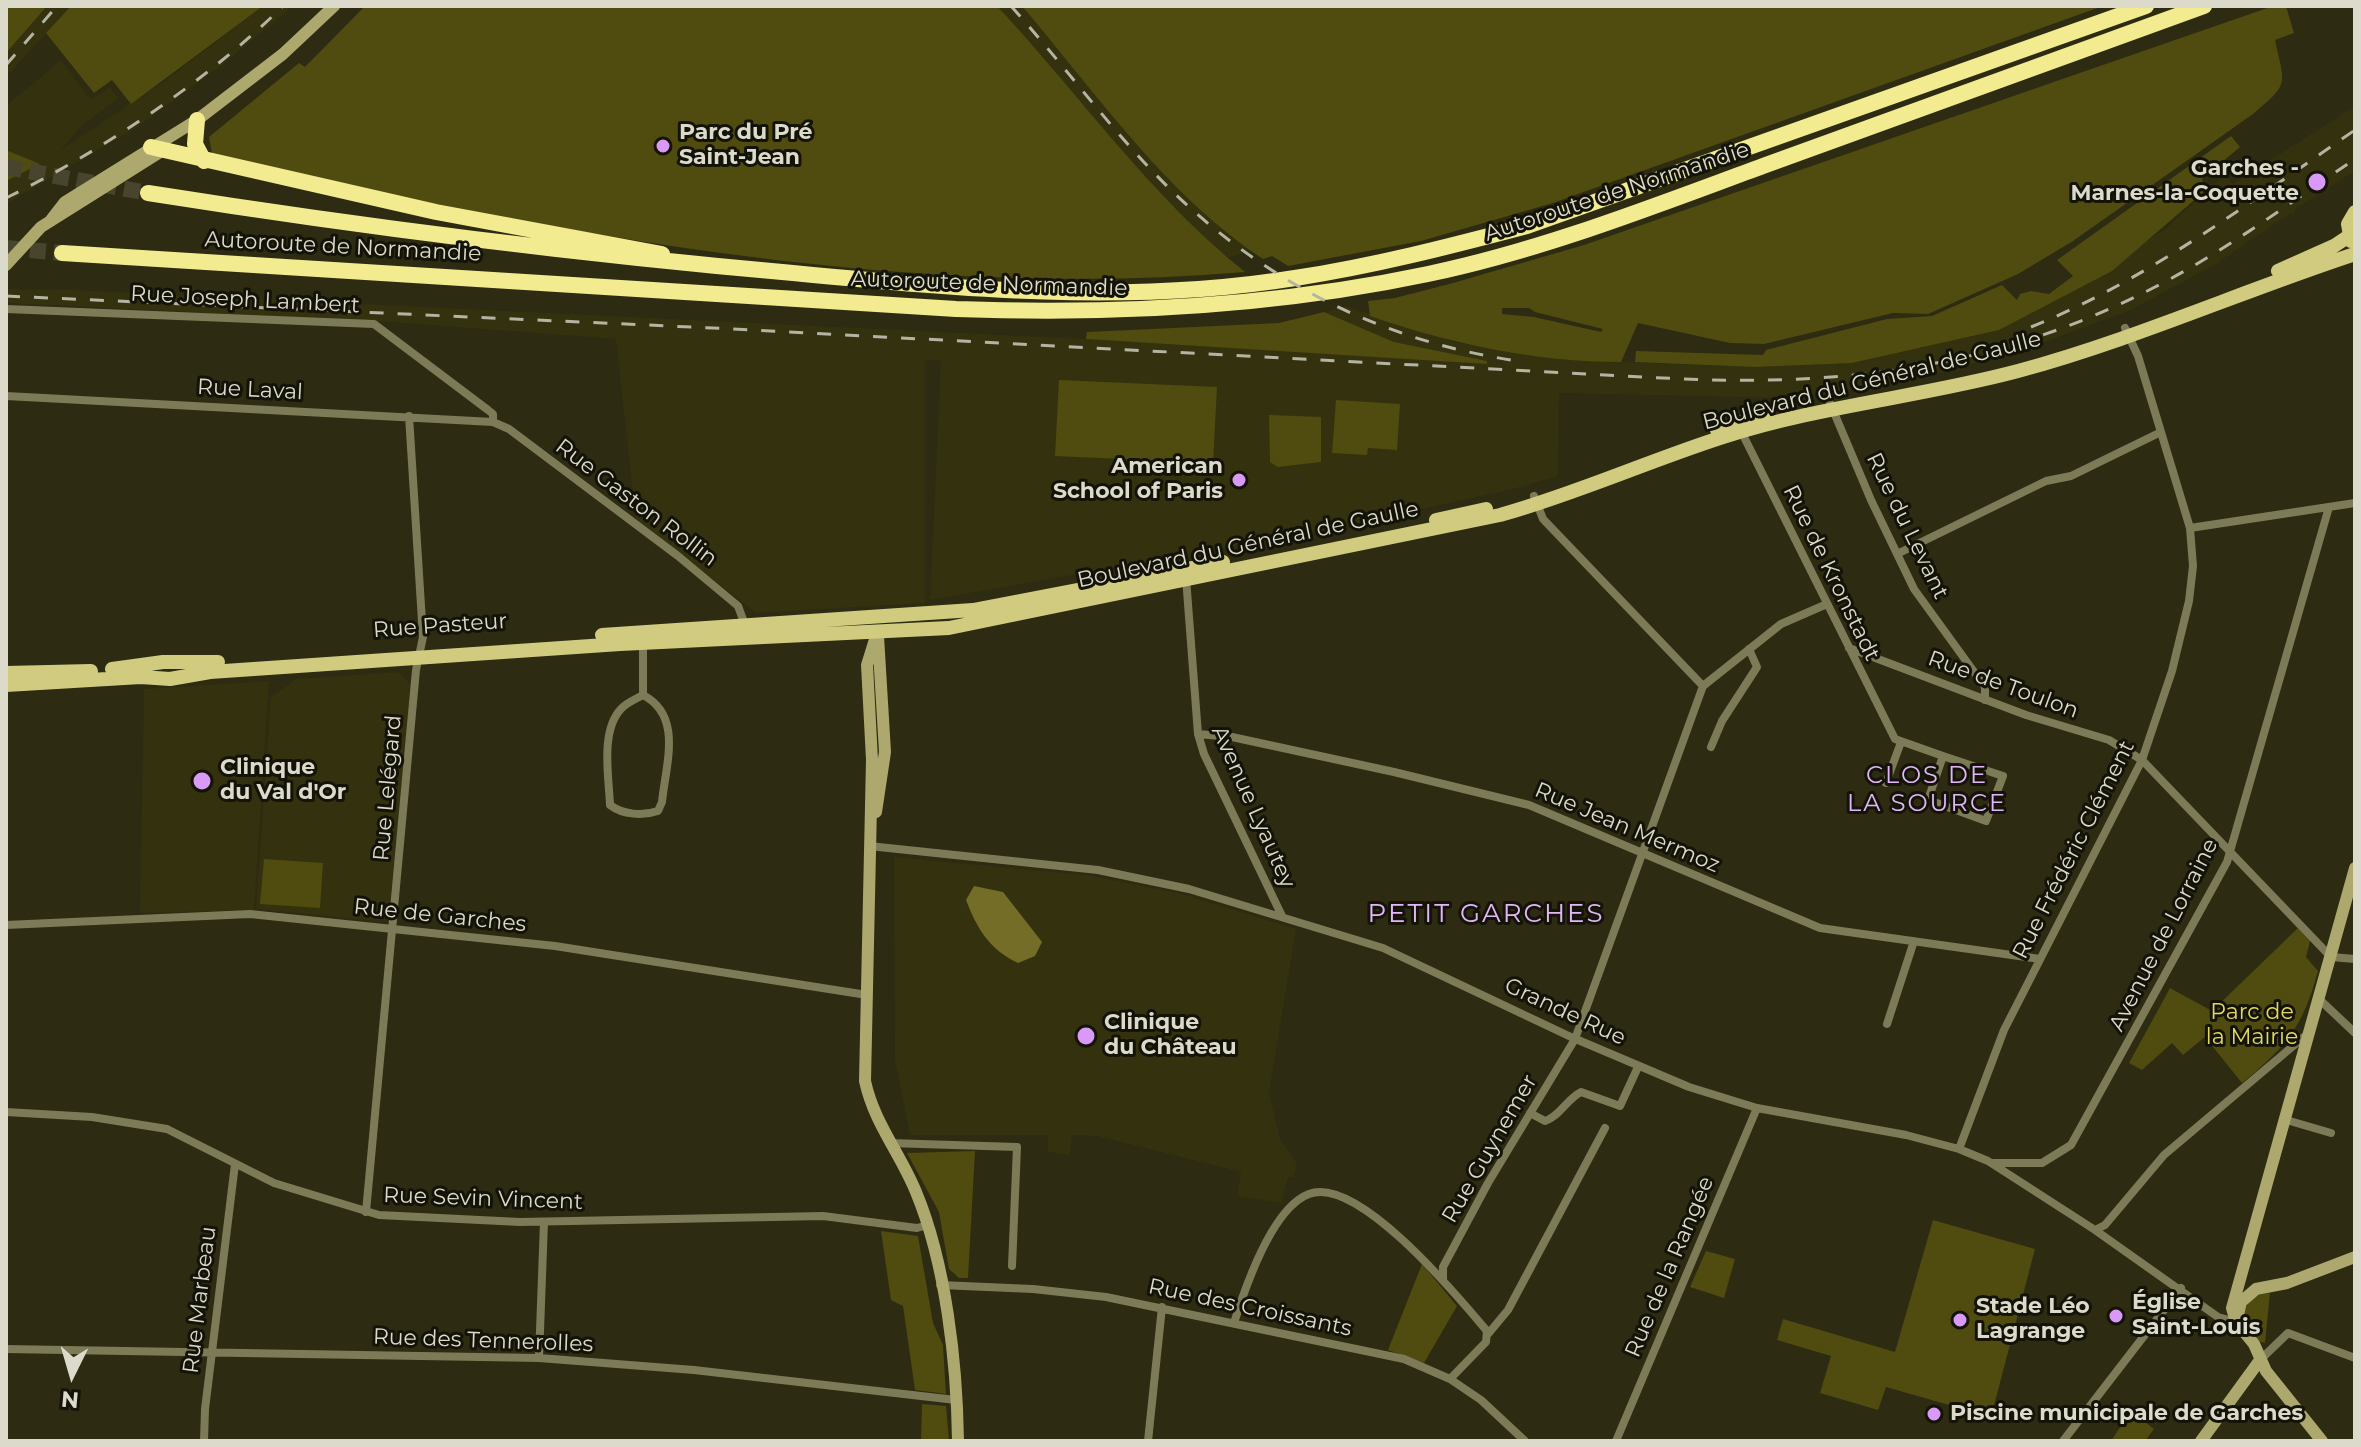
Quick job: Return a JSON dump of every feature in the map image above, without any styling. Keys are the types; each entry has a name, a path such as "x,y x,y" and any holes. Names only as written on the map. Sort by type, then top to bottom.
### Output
{"highway":[{"name":"Autoroute de Normandie","path":"148,193 356,226 677,263 1037,293 1156,291 1294,279 1428,252 1527,226 2146,6"},
{"name":"Autoroute de Normandie","path":"62,253 970,310 1095,313 1249,303 1432,274 1532,246 1655,206 2204,6"},
{"path":"197,120 195,144 204,161"},
{"path":"157,149 436,212 657,251 677,263"}],"main road":[{"path":"6,265 25,241 51,220 197,120 283,54 334,6"},
{"path":"51,220 65,202 129,160 157,149"},
{"path":"2352,241 2348,224 2355,212"},
{"name":"Boulevard du Général de Gaulle","path":"2127,332 2352,241"},
{"name":"Boulevard du Général de Gaulle","path":"877,625 1466,524 1739,427 2028,360 2127,332 2355,254"},
{"name":"Boulevard du Général de Gaulle","path":"877,625 918,630 949,628 1185,574"},
{"path":"918,630 940,612 949,628"},
{"name":"Rue Pasteur","path":"643,638 745,625 877,625"},
{"path":"877,625 882,664 885,752 868,840 865,1081 870,1106 903,1163 928,1225 956,1400 958,1441"},
{"name":"Rue Pasteur","path":"6,685 141,677 164,679 210,672 421,654 877,625"},
{"name":"Rue Pasteur","path":"6,673 92,671 163,662 186,664 421,654"},
{"path":"163,662 164,679"},
{"path":"2322,1441 2260,1360 2254,1344 2236,1322 2232,1308 2305,1036 2319,999 2355,868"},
{"path":"2236,1322 2241,1302 2256,1289 2287,1283 2355,1257"},
{"path":"2242,1277 2256,1289"},
{"path":"2201,1441 2260,1360"}],"street":[{"name":"Rue Joseph Lambert","path":"6,309 374,324 493,414 493,422"},
{"name":"Rue Frédéric Clément","path":"1959,1149 2004,1030 2142,760 2172,671 2189,601 2193,566 2190,528 2127,332"},
{"name":"Rue Laval","path":"6,396 493,422"},
{"name":"Rue du Levant","path":"1832,406 1897,554 1937,624 1985,687 1985,700"},
{"name":"Rue Lelégard","path":"366,1212 416,670 423,637 409,416"},
{"name":"Rue Gaston Rollin","path":"493,422 509,429 678,556 738,606 745,625"},
{"name":"Rue de Kronstadt","path":"1739,427 1848,648 1898,740"},
{"path":"1897,554 2046,481 2071,476 2161,432"},
{"path":"1536,500 1543,519 1562,541 1703,686 1781,624 1827,604"},
{"path":"2190,528 2355,503"},
{"name":"Avenue de Lorraine","path":"1988,1161 2001,1164 2042,1163 2071,1145 2231,850 2329,507"},
{"name":"Avenue Lyautey","path":"1185,574 1198,734 1282,916"},
{"path":"643,638 643,695"},
{"name":"Rue de Toulon","path":"1848,648 1985,700 2109,740 2142,760 2331,957"},
{"path":"1711,747 1722,721 1757,667 1749,649"},
{"name":"Rue Guynemer","path":"1443,1279 1443,1267 1575,1039 1703,686"},
{"path":"643,695 659,704 669,725 662,802 658,811 648,814 619,812 610,805 608,756 612,728 620,709 643,695"},
{"name":"Rue Jean Mermoz","path":"1198,734 1326,757 1529,805 1820,928 2040,959"},
{"path":"1886,783 1898,740 2003,776 1986,821 1934,802 1929,797 1943,756"},
{"name":"Grande Rue","path":"868,840 1098,870 1189,889 1383,948 1638,1067 1757,1108 1906,1135 1959,1149 1988,1161 2095,1230 2218,1317 2236,1322"},
{"name":"Rue de Garches","path":"6,925 250,914 555,946 867,995"},
{"path":"1887,1024 1914,941"},
{"path":"2331,957 2355,959"},
{"path":"2319,999 2355,1033"},
{"path":"2095,1230 2105,1225 2164,1155 2305,1036"},
{"path":"1530,1113 1545,1121 1551,1119 1571,1097 1581,1092 1620,1106 1638,1067"},
{"name":"Rue de la Rangée","path":"1616,1441 1757,1108"},
{"name":"Rue Sevin Vincent","path":"6,1112 92,1117 167,1129 274,1183 366,1212 410,1219 544,1222 770,1215 823,1216 917,1228 928,1225"},
{"path":"2283,1119 2331,1133"},
{"path":"1450,1379 1486,1342 1488,1334 1508,1310 1605,1128"},
{"path":"889,1143 1017,1147 1012,1266"},
{"name":"Rue Marbeau","path":"204,1441 205,1409 235,1164"},
{"path":"1234,1323 1273,1229 1311,1193 1327,1194 1371,1214 1428,1262 1488,1334"},
{"path":"539,1358 544,1222"},
{"name":"Rue des Croissants","path":"940,1285 1033,1289 1162,1307 1394,1356 1450,1379 1481,1400 1525,1441"},
{"path":"2063,1441 2181,1288"},
{"path":"1148,1441 1162,1307"},
{"path":"2260,1360 2288,1333 2355,1358"},
{"name":"Rue des Tennerolles","path":"6,1349 539,1358 694,1370 956,1400"}],"shaded area":[{"path":"47,6 71,6 6,77 6,53"},
{"path":"263,6 293,6 223,64 139,126 6,204 6,181 39,164 6,150 6,106 61,60 91,100 110,87 118,98 80,127 61,150 166,80"},
{"path":"997,6 1022,6 1177,187 1251,251 1227,258 1202,238 1109,138"},
{"path":"2355,106 2355,171 2296,209 2293,216 2291,213 2216,264 2131,310 2037,345 1941,373 1857,389 1780,398 1559,393 1558,476 1509,490 1306,534 930,600 941,361 925,360 925,603 756,613 636,520 616,339 391,322 8,303 7,289 73,290 1086,339 1487,363 1394,342 1324,312 1346,306 1455,342 1569,360 1755,367 1852,363 1999,330 2164,230 2224,175 2233,184"},
{"path":"398,672 411,684 389,914 378,921 256,909 271,698 296,679"},
{"name":"Clinique du Val d'Or","path":"269,681 254,910 140,913 144,689"},
{"name":"Clinique du Château","path":"894,857 1087,875 1178,893 1296,929 1269,1092 1280,1139 1297,1164 1293,1178 1288,1177 1281,1203 1237,1196 1241,1172 1097,1136 1072,1135 1070,1155 1048,1152 1048,1135 910,1135 895,1059"},
{"path":"974,886 1003,892 1042,942 1035,956 1018,963 992,945 966,900"}],"green space":[{"path":"6,6 47,6 6,53"},
{"path":"71,6 263,6 131,104 112,80 94,93 46,33"},
{"name":"Parc du Pré Saint-Jean","path":"365,6 997,6 1146,177 1210,242 1245,272 1116,278 986,277 856,268 725,254 465,210 212,154 209,137 299,63 305,67"},
{"path":"1022,6 2103,6 1553,203 1421,241 1288,266 1272,256 1263,259 1228,234 1164,174"},
{"path":"2273,6 2286,6 2294,33 2275,40 2282,83 2265,104 2073,241 2018,274 1928,314 1893,313 1764,344 1730,343 1638,323 1621,362 1557,359 1494,350 1370,316 1368,301 1395,298 1453,283 1584,245","holes":["1502,308 1529,308 1603,329 1601,332 1534,317 1502,314"]},
{"path":"2231,136 2240,147 2202,179 2206,190 2112,271 1999,330 1852,363 1755,367 1635,362 1636,351 1763,355 1766,350 1887,319 1932,316 2002,285 2017,300 2020,294 2031,291 2049,294 2073,276 2057,260"},
{"path":"6,150 40,164 6,181"},
{"path":"1324,312 1394,342 1487,361 1487,364 1086,339 1087,332 1279,323"},
{"path":"1059,380 1217,387 1213,463 1055,456"},
{"path":"1336,400 1400,404 1397,450 1368,448 1367,455 1332,453"},
{"path":"1269,415 1321,417 1321,462 1278,467 1270,462"},
{"path":"264,859 323,863 320,908 260,904"},
{"name":"Parc de la Mairie","path":"2298,928 2310,941 2306,957 2318,971 2306,1007 2281,1047 2242,1083 2205,1037 2183,1055 2172,1043 2142,1070 2129,1063 2170,988 2212,1011"},
{"path":"975,1151 968,1278 959,1278 949,1269 939,1212 907,1153"},
{"name":"Stade Léo Lagrange","path":"1933,1220 2035,1249 1991,1417 1886,1387 1878,1410 1820,1393 1831,1356 1777,1340 1783,1319 1895,1352"},
{"path":"881,1231 918,1236 933,1323 943,1345 946,1394 915,1390 903,1306 891,1300"},
{"path":"1706,1251 1735,1259 1724,1298 1690,1287"},
{"path":"1422,1264 1457,1306 1424,1363 1388,1350"},
{"path":"2270,1293 2265,1343 2257,1341 2243,1316 2252,1299"},
{"path":"922,1404 946,1406 949,1441 921,1441"},
{"path":"2131,1411 2154,1429 2145,1441 2111,1441"}],"tunnel":[{"path":"6,167 148,193"},
{"path":"6,248 62,253"}],"railway":[{"path":"6,65 57,6"},
{"path":"6,198 79,159 152,112 221,61 283,6"},
{"path":"1011,6 1149,168 1207,223 1246,253 1287,280 1375,323 1469,352 1518,361"},
{"path":"2031,327 2158,263 2355,130"},
{"path":"6,296 713,328 1682,379 1805,379 1865,374 1983,353 2041,336 2098,314 2207,258 2355,159"}],"place":[{"name":"Parc du Pré Saint-Jean","path":"663,146"},
{"name":"Garches - Marnes-la-Coquette","path":"2317,182"},
{"name":"American School of Paris","path":"1239,480"},
{"name":"Clinique du Val d'Or","path":"202,781"},
{"name":"Clinique du Château","path":"1086,1036"},
{"name":"Église Saint-Louis","path":"2116,1316"},
{"name":"Stade Léo Lagrange","path":"1960,1320"},
{"name":"Piscine municipale de Garches","path":"1934,1414"}],"district":[{"name":"CLOS DE LA SOURCE","path":"1927,790"},
{"name":"PETIT GARCHES","path":"1486,914"}]}
